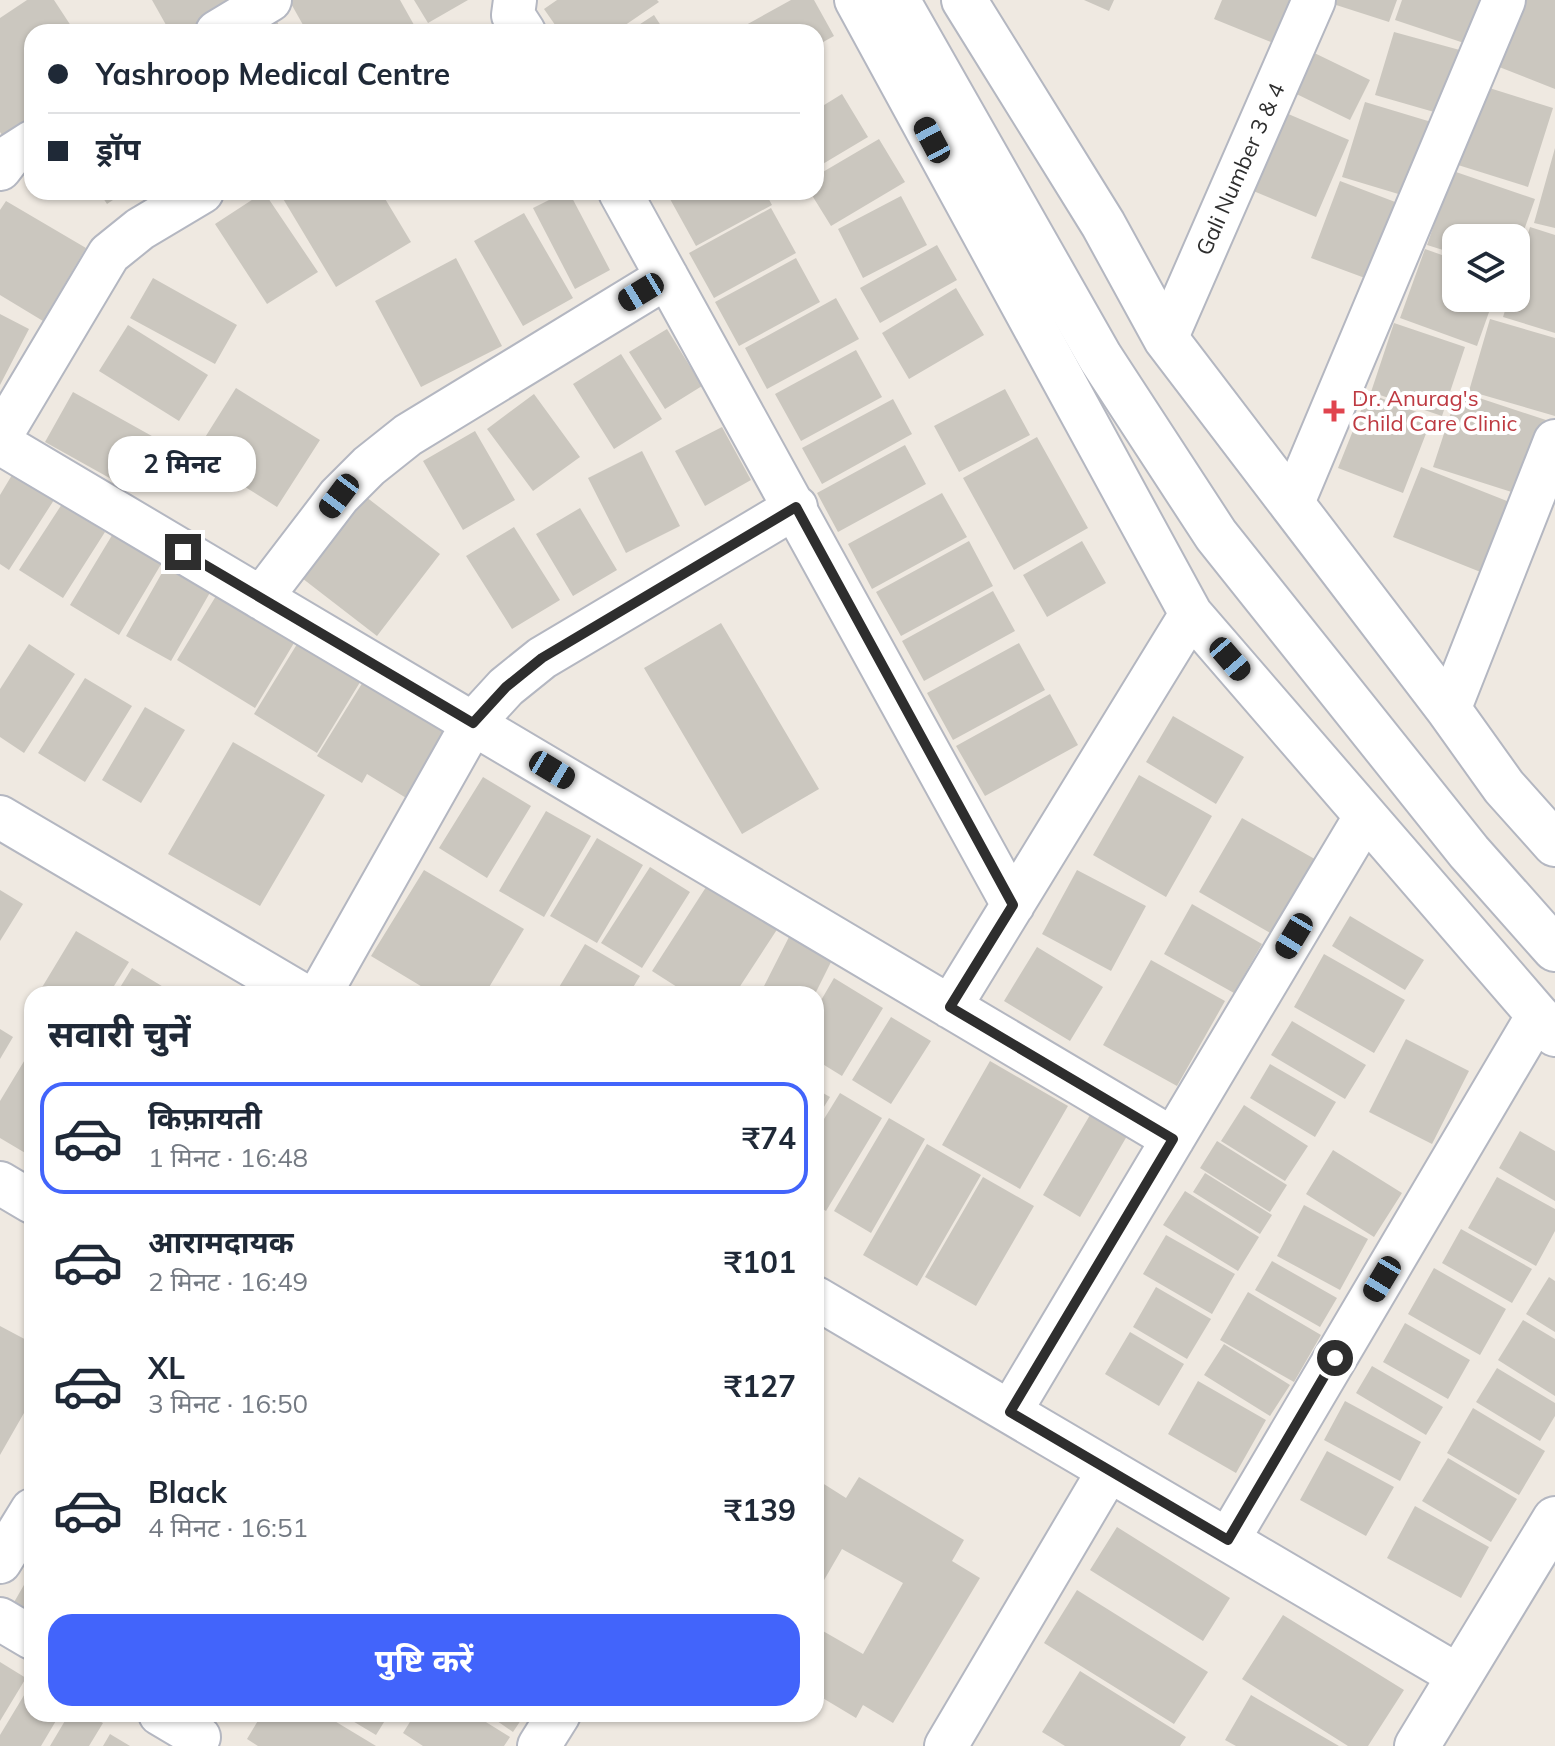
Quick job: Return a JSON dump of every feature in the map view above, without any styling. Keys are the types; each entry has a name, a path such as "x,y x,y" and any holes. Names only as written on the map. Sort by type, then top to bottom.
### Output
{"main road":[{"path":"897,0 1100,357 1216,535 1469,852 1555,949"},
{"path":"964,0 1103,224 1166,339 1449,710 1504,787 1555,844"},
{"path":"1417,1746 1555,1519"}],"street":[{"path":"230,24 270,0"},
{"path":"856,0 1191,614 1546,1025 1228,1540"},
{"name":"Gali Number 3 & 4","path":"1166,339 1314,0"},
{"path":"1292,505 1504,0"},
{"path":"0,169 10,156 24,147"},
{"path":"189,200 140,229 109,254 0,440 1173,1139"},
{"path":"624,200 1013,905"},
{"path":"261,598 339,496 369,466 408,435 667,277"},
{"path":"1449,710 1555,441"},
{"path":"325,986 473,723 506,687 542,658 796,507"},
{"path":"950,1007 1191,614"},
{"path":"0,817 287,986"},
{"path":"1010,1412 1365,817"},
{"path":"0,1183 24,1197"},
{"path":"824,1303 1459,1676"},
{"path":"946,1746 1109,1470"},
{"path":"0,1562 24,1523"},
{"path":"0,1619 24,1633"},
{"path":"179,1722 202,1732"},
{"path":"539,1746 554,1722"}],"building":[{"path":"27,0 54,0 70,24 24,24 24,134 8,144 0,132 0,18"},
{"path":"152,0 238,0 240,4 204,24 166,24"},
{"path":"289,0 400,0 414,24 302,24"},
{"path":"414,0 468,0 428,23"},
{"path":"557,0 659,2 627,24 554,24 544,9"},
{"path":"791,0 814,0 834,36 824,42 824,24 748,24"},
{"path":"1084,0 1114,0 1109,11"},
{"path":"1222,0 1307,0 1288,49 1214,19"},
{"path":"1335,0 1397,0 1389,22 1333,4"},
{"path":"1402,0 1488,0 1473,46 1395,20"},
{"path":"1515,0 1555,0 1555,89 1489,63"},
{"path":"274,15 278,24 255,24"},
{"path":"654,15 660,24 640,24"},
{"path":"1394,32 1467,52 1448,116 1375,95"},
{"path":"1300,46 1370,80 1350,120 1280,86"},
{"path":"1483,86 1553,108 1528,187 1458,165"},
{"path":"842,94 868,137 824,163 824,105"},
{"path":"1365,102 1438,124 1415,199 1342,177"},
{"path":"1272,107 1349,140 1316,217 1239,185"},
{"path":"879,139 905,182 831,226 815,200 824,200 824,171"},
{"path":"1555,148 1555,228 1534,223"},
{"path":"1453,171 1535,199 1526,224 1442,224 1442,250 1427,245"},
{"path":"1340,181 1411,208 1381,284 1311,258"},
{"path":"901,196 927,245 863,278 838,229"},
{"path":"252,200 269,200 318,272 267,304 215,224"},
{"path":"284,200 386,200 411,242 336,287"},
{"path":"549,200 573,200 610,270 575,289 533,208"},
{"path":"671,200 769,200 772,205 696,246"},
{"path":"6,201 86,248 43,321 0,295 0,210"},
{"path":"771,208 796,253 714,298 689,253"},
{"path":"524,213 573,298 523,326 474,241"},
{"path":"1530,227 1555,235 1555,333 1503,317 1505,312 1530,312"},
{"path":"937,245 957,280 880,323 860,288"},
{"path":"1425,249 1442,255 1442,312 1489,312 1477,346 1400,318"},
{"path":"456,258 502,346 421,387 375,301"},
{"path":"796,258 820,302 739,346 715,302"},
{"path":"153,278 237,325 215,364 130,318"},
{"path":"956,288 984,335 909,379 882,333"},
{"path":"836,298 859,339 767,389 745,348"},
{"path":"0,314 29,329 0,385"},
{"path":"1490,319 1555,338 1555,416 1469,391"},
{"path":"1394,323 1465,347 1442,416 1371,392"},
{"path":"128,325 208,375 179,421 99,371"},
{"path":"667,329 702,386 665,409 629,352"},
{"path":"856,350 882,397 801,441 775,394"},
{"path":"621,354 662,419 614,449 573,384"},
{"path":"236,388 320,440 277,507 194,455"},
{"path":"1005,389 1030,435 959,472 934,426"},
{"path":"1458,391 1546,420 1521,495 1433,467"},
{"path":"73,392 159,440 131,490 45,442"},
{"path":"1368,393 1432,418 1403,493 1338,468"},
{"path":"534,394 580,457 533,491 487,429"},
{"path":"893,399 912,434 822,484 802,448"},
{"path":"722,427 751,480 705,506 675,451"},
{"path":"475,431 515,500 463,530 423,461"},
{"path":"1037,437 1088,528 1014,570 963,478"},
{"path":"905,445 926,484 838,532 817,493"},
{"path":"642,451 680,526 626,553 588,478"},
{"path":"1421,467 1512,503 1483,573 1393,537"},
{"path":"12,475 54,500 9,570 0,564 0,495"},
{"path":"361,493 440,554 377,636 298,575"},
{"path":"942,493 967,537 872,589 848,544"},
{"path":"62,504 105,532 63,598 19,570"},
{"path":"580,508 617,570 573,596 536,534"},
{"path":"514,527 560,600 512,629 466,556"},
{"path":"114,532 163,561 119,635 70,605"},
{"path":"969,541 993,586 901,636 876,592"},
{"path":"1082,541 1106,583 1047,617 1023,575"},
{"path":"167,564 212,589 171,661 126,636"},
{"path":"219,591 297,638 255,708 177,660"},
{"path":"993,591 1015,631 924,681 902,641"},
{"path":"721,623 819,789 742,834 644,668"},
{"path":"302,636 365,674 317,753 254,714"},
{"path":"1019,643 1045,690 953,740 927,693"},
{"path":"29,644 75,674 24,753 0,737 0,689"},
{"path":"371,669 464,726 416,804 367,774 362,783 317,756"},
{"path":"85,678 132,706 85,782 38,753"},
{"path":"1050,694 1078,745 985,796 956,746"},
{"path":"145,707 185,730 141,803 102,780"},
{"path":"1173,716 1244,757 1216,804 1146,762"},
{"path":"233,742 325,795 260,906 168,854"},
{"path":"1139,775 1212,816 1166,897 1093,855"},
{"path":"483,777 531,806 487,878 439,848"},
{"path":"546,811 591,836 544,917 499,891"},
{"path":"1242,818 1320,862 1277,937 1199,892"},
{"path":"597,838 643,865 597,943 550,916"},
{"path":"650,867 690,892 642,968 601,943"},
{"path":"424,870 524,929 490,986 421,986 371,956"},
{"path":"1077,870 1146,906 1111,971 1042,934"},
{"path":"708,884 778,928 740,986 675,986 652,971"},
{"path":"0,890 23,904 0,941"},
{"path":"1192,904 1262,944 1234,993 1164,954"},
{"path":"1350,916 1424,960 1405,990 1332,946"},
{"path":"76,931 129,962 114,986 43,986"},
{"path":"790,935 834,956 819,986 764,986"},
{"path":"585,944 640,976 634,986 560,986"},
{"path":"1037,947 1103,987 1070,1041 1004,1001"},
{"path":"1324,954 1405,1000 1374,1053 1294,1007"},
{"path":"1151,960 1225,1001 1177,1086 1103,1045"},
{"path":"132,968 162,986 121,986"},
{"path":"834,978 883,1008 842,1076 824,1065 824,995"},
{"path":"891,1017 931,1041 891,1104 852,1080"},
{"path":"1292,1021 1366,1065 1345,1099 1271,1055"},
{"path":"0,1029 13,1037 0,1059"},
{"path":"1406,1039 1469,1071 1432,1144 1369,1112"},
{"path":"24,1061 24,1152 0,1138 0,1101"},
{"path":"990,1061 1068,1106 1020,1189 942,1145"},
{"path":"1270,1064 1336,1102 1315,1137 1250,1098"},
{"path":"840,1093 882,1118 826,1211 824,1210 824,1119"},
{"path":"1244,1105 1308,1146 1285,1181 1221,1141"},
{"path":"1090,1115 1127,1136 1080,1217 1043,1195"},
{"path":"889,1118 925,1139 871,1233 834,1211"},
{"path":"1520,1131 1555,1151 1555,1201 1499,1168"},
{"path":"1217,1141 1287,1185 1270,1212 1200,1168"},
{"path":"927,1144 981,1175 917,1286 863,1255"},
{"path":"1333,1150 1402,1193 1374,1237 1306,1194"},
{"path":"1205,1173 1272,1215 1260,1234 1193,1192"},
{"path":"983,1177 1034,1206 976,1306 925,1277"},
{"path":"1497,1177 1555,1209 1555,1231 1536,1266 1468,1228"},
{"path":"1185,1191 1259,1237 1238,1271 1163,1225"},
{"path":"1304,1205 1368,1239 1340,1290 1277,1256"},
{"path":"1461,1229 1532,1269 1512,1303 1442,1263"},
{"path":"1166,1235 1235,1274 1212,1314 1143,1274"},
{"path":"1272,1261 1337,1298 1320,1327 1255,1290"},
{"path":"1434,1268 1506,1309 1480,1355 1408,1314"},
{"path":"1549,1277 1555,1281 1555,1332 1526,1314"},
{"path":"1156,1287 1211,1319 1187,1359 1133,1327"},
{"path":"1248,1292 1321,1335 1294,1382 1220,1340"},
{"path":"1523,1320 1555,1339 1555,1396 1498,1360"},
{"path":"1405,1323 1470,1360 1448,1399 1383,1362"},
{"path":"0,1326 24,1339 24,1413 0,1455"},
{"path":"1130,1332 1184,1364 1159,1406 1105,1374"},
{"path":"1224,1344 1290,1385 1270,1416 1204,1375"},
{"path":"1372,1366 1443,1407 1426,1435 1356,1393"},
{"path":"1497,1368 1555,1403 1555,1416 1540,1441 1476,1402"},
{"path":"1198,1381 1266,1420 1236,1473 1168,1434"},
{"path":"1345,1401 1421,1442 1400,1481 1324,1440"},
{"path":"1473,1408 1545,1451 1519,1495 1447,1453"},
{"path":"1327,1451 1394,1487 1366,1536 1300,1500"},
{"path":"1448,1458 1517,1499 1491,1542 1422,1501"},
{"path":"859,1477 964,1540 952,1561 980,1578 893,1723 863,1705 856,1718 824,1699 824,1632 863,1654 903,1583 842,1549 824,1580 824,1484 846,1498"},
{"path":"1415,1506 1489,1547 1461,1598 1387,1558"},
{"path":"1117,1527 1230,1598 1203,1641 1090,1570"},
{"path":"24,1585 24,1610 13,1604"},
{"path":"1077,1590 1208,1672 1174,1724 1044,1643"},
{"path":"1283,1615 1404,1690 1368,1746 1348,1746 1242,1679"},
{"path":"0,1662 24,1677 24,1681 0,1721"},
{"path":"1080,1671 1186,1737 1180,1746 1065,1746 1042,1732"},
{"path":"24,1695 24,1722 55,1722 41,1746 0,1746 0,1735"},
{"path":"1251,1695 1339,1746 1236,1746 1225,1740"},
{"path":"64,1722 103,1723 89,1746 50,1746"},
{"path":"257,1722 336,1722 376,1746 258,1746 247,1739"},
{"path":"354,1722 384,1722 376,1735"},
{"path":"410,1722 486,1722 510,1737 504,1746 423,1746 403,1733"},
{"path":"499,1722 520,1722 513,1732"},
{"path":"110,1734 130,1746 103,1746"}],"place":[{"name":"Dr. Anurag's Child Care Clinic","path":"1334,411"}],"route":[{"path":"183,552 473,723 506,687 542,658 796,507 1013,905 950,1007 1173,1139 1010,1412 1228,1540 1335,1358"}]}
